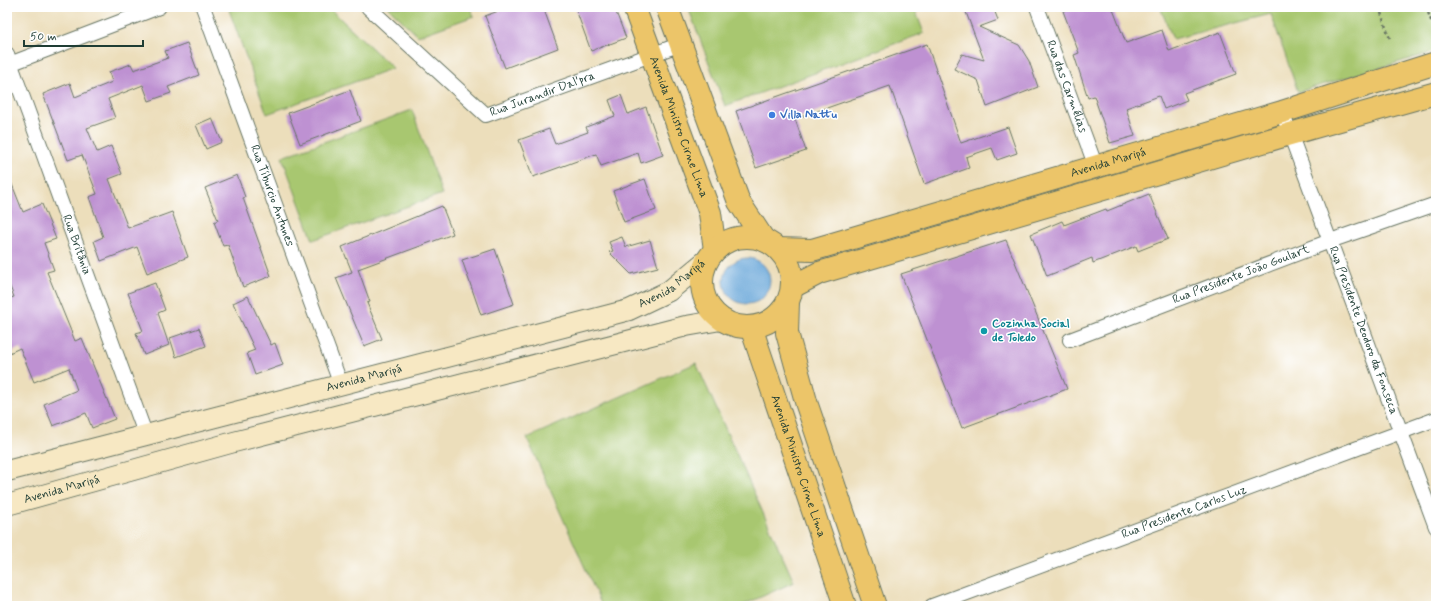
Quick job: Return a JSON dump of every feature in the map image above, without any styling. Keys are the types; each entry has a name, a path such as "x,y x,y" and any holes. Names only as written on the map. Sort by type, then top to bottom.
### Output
{"main road":[{"name":"Avenida Ministro Cirne Lima","path":"634,7 710,214 712,254"},
{"path":"667,7 739,202 771,245 787,260 792,273 787,333 807,405 875,606"},
{"name":"Avenida Maripá","path":"771,245 812,250 1096,168 1436,64"},
{"name":"Avenida Maripá","path":"790,295 819,273 994,223 1290,134 1436,93"},
{"path":"1023,189 1016,199 1019,208 1029,212"},
{"path":"987,200 997,204 1000,213 994,223"},
{"path":"771,245 752,237 739,238 726,242 712,254 703,271 701,285 704,298 711,310 721,320 735,326 751,327 766,323 779,315 790,295"},
{"name":"Avenida Maripá","path":"7,472 629,310 669,291 712,254"},
{"name":"Avenida Maripá","path":"7,505 234,442 678,328 721,320"},
{"name":"Avenida Ministro Cirne Lima","path":"751,327 845,606"}],"street":[{"path":"8,61 159,7"},
{"name":"Rua Tíburcio Antunes","path":"203,7 341,385"},
{"name":"Rua Jurandir Dal'pra","path":"368,7 486,115 681,44"},
{"name":"Rua das Carmélias","path":"1037,7 1096,168"},
{"name":"Rua Britânia","path":"8,61 146,436"},
{"name":"Rua Presidente Deodoro da Fonseca","path":"1282,112 1436,527"},
{"name":"Rua Presidente João Goulart","path":"1070,340 1330,241 1436,204"},
{"name":"Rua Presidente Carlos Luz","path":"932,606 1436,419"}],"path":[{"path":"1379,7 1390,38"},
{"path":"1426,7 1432,23"}],"green space":[{"path":"237,7 328,7 393,68 267,114 229,10"},
{"path":"388,7 470,7 474,16 418,36"},
{"path":"688,7 914,7 924,33 725,106"},
{"path":"1160,7 1436,7 1436,50 1298,92 1271,14 1173,39"},
{"path":"412,110 442,194 313,240 282,157"},
{"path":"696,363 794,582 741,606 602,606 527,438"}],"water":[{"path":"742,258 752,258 760,262 766,268 770,276 770,286 766,294 760,300 752,304 742,304 734,300 728,294 724,286 724,276 728,268 734,262"}],"building":[{"path":"509,7 543,7 558,48 505,68 485,16"},
{"path":"575,7 614,7 626,38 591,51"},
{"path":"964,7 993,7 998,20 979,27 1019,45 1029,61 1038,87 987,107 978,80 954,69 962,54 984,60"},
{"path":"1073,7 1112,7 1126,43 1162,30 1169,51 1220,32 1236,74 1184,93 1187,100 1164,109 1159,96 1126,108 1135,136 1110,143 1094,96 1088,98 1074,55 1079,53 1063,11"},
{"path":"187,43 199,75 168,87 171,93 149,101 143,85 108,99 115,118 87,128 97,152 111,146 122,174 109,179 128,228 172,212 188,257 147,273 137,247 101,261 94,241 103,237 89,197 97,194 82,155 68,160 43,94 70,83 75,97 112,82 109,72 131,64 134,70 168,58 165,51"},
{"name":"Villa Nattu","path":"927,44 961,143 1008,127 1017,153 997,160 992,148 966,157 969,168 924,184 890,86 795,119 806,151 756,168 736,111"},
{"path":"350,90 361,121 300,144 288,113"},
{"path":"621,95 628,114 646,107 663,155 641,163 638,153 601,166 596,154 533,177 519,140 549,129 555,144 588,132 586,127 615,116 609,100"},
{"path":"212,118 222,142 206,149 196,125"},
{"path":"7,172 23,212 42,204 56,239 44,243 54,270 47,272 75,341 82,338 115,419 92,428 86,413 53,426 44,404 77,390 69,368 34,382 20,348 7,354 7,299 14,297 7,279"},
{"path":"237,175 245,197 243,198 271,276 243,287 228,245 223,246 214,222 218,220 205,188"},
{"path":"645,179 656,210 624,222 613,191"},
{"path":"1149,194 1168,239 1138,251 1136,246 1093,263 1092,258 1047,276 1031,234 1062,221 1064,225 1106,209 1107,211"},
{"path":"442,206 453,234 358,269 370,302 367,303 382,339 364,346 336,278 352,272 342,247"},
{"path":"622,237 626,247 650,240 658,267 631,274 609,252 613,251 609,242"},
{"name":"Cozinha Social de Toledo","path":"1006,240 1067,389 962,428 901,274"},
{"path":"495,249 514,304 481,315 462,260"},
{"path":"155,283 165,310 158,313 169,345 144,355 136,333 143,331 128,293"},
{"path":"248,296 271,345 275,343 283,365 255,375 247,353 255,350 233,303"},
{"path":"199,328 206,346 176,357 170,338"}],"place":[{"name":"Villa Nattu","path":"772,115"},
{"name":"Cozinha Social de Toledo","path":"984,331"}]}
